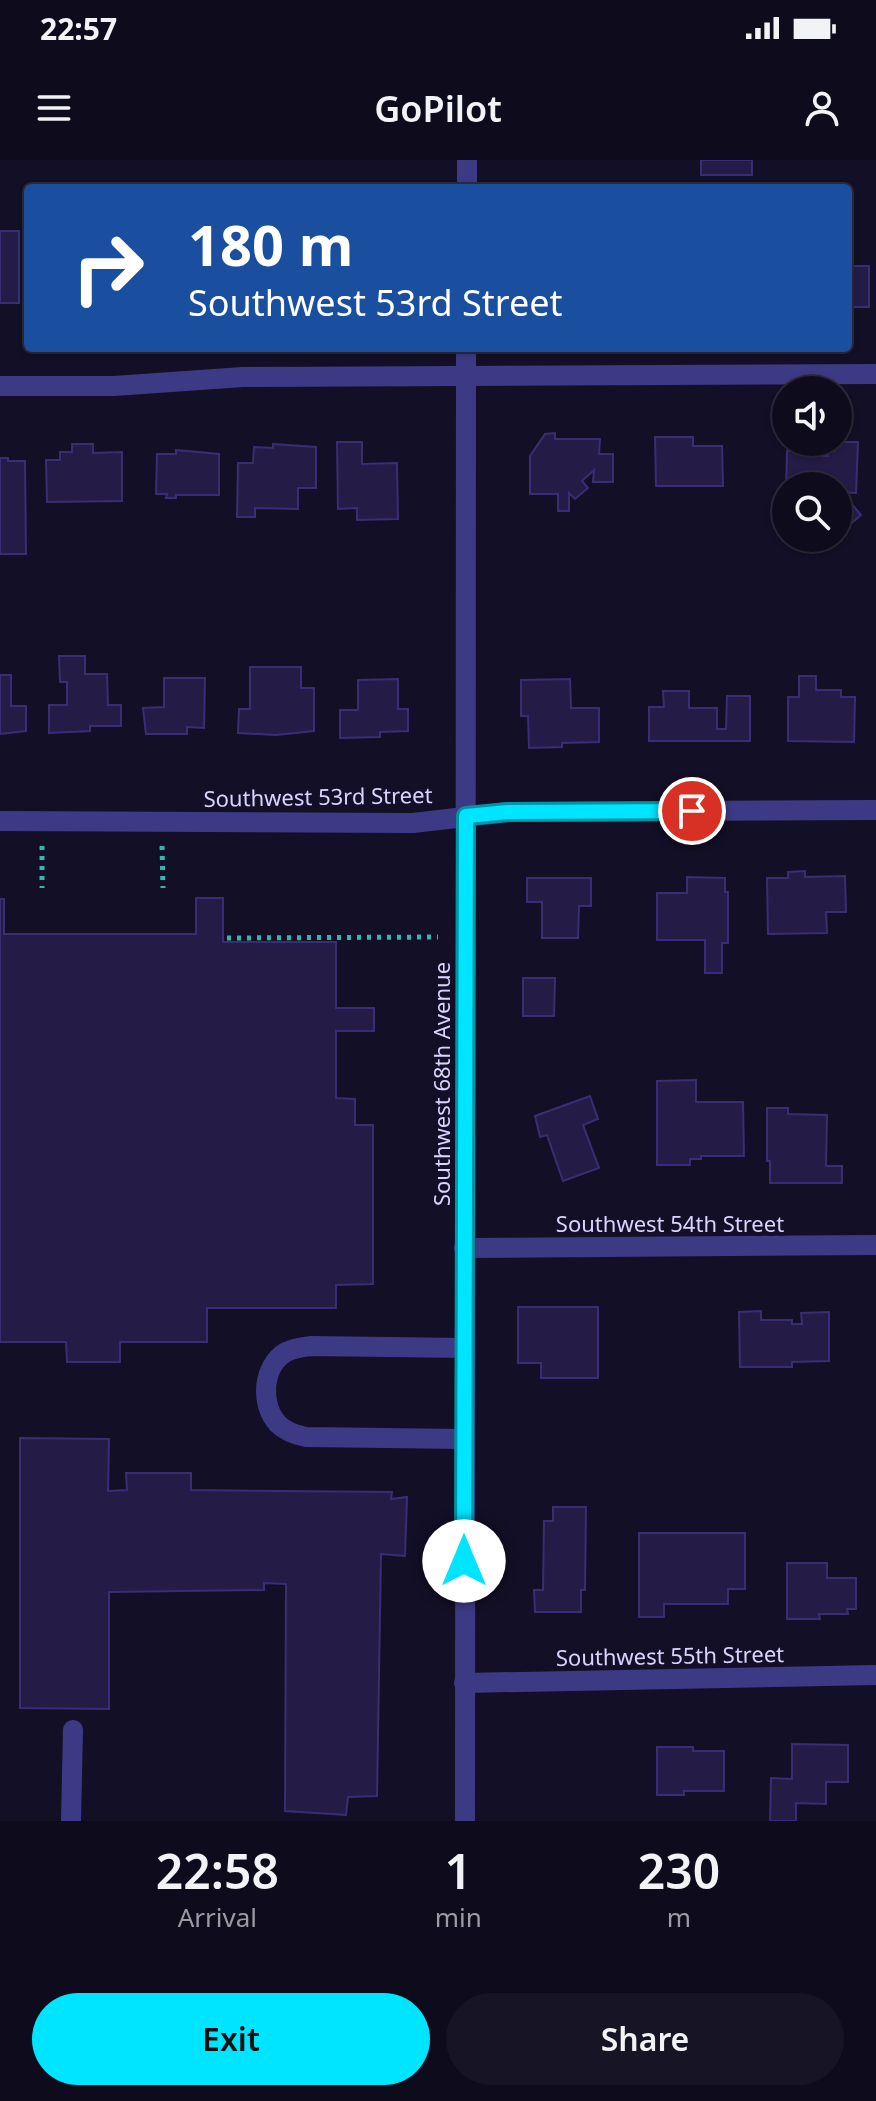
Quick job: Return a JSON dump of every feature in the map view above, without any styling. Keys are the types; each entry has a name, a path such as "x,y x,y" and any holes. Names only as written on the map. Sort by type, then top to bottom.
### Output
{"street":[{"path":"467,160 467,184"},
{"name":"Southwest 68th Avenue","path":"465,1821 466,352"},
{"path":"0,386 126,385 243,377 876,374"},
{"name":"Southwest 53rd Street","path":"0,821 413,823 508,812 876,810"},
{"name":"Southwest 54th Street","path":"464,1248 876,1245"},
{"path":"464,1348 298,1348 286,1352 276,1361 269,1371 266,1386 267,1402 273,1417 294,1435 464,1439"},
{"name":"Southwest 55th Street","path":"464,1683 876,1675"},
{"path":"71,1821 73,1730"}],"path":[{"path":"162,845 163,888"},
{"path":"42,846 42,888"},
{"path":"227,938 438,937"}],"building":[{"path":"701,160 752,160 752,175 701,175"},
{"path":"0,231 19,231 19,303 0,303"},
{"path":"852,266 869,266 869,307 852,307"},
{"path":"555,433 555,439 600,439 599,454 613,454 613,482 593,482 594,470 582,481 588,488 575,499 569,493 569,511 558,511 558,494 530,494 530,456 545,434"},
{"path":"655,437 693,437 693,446 722,446 723,486 656,486"},
{"path":"337,442 362,442 362,464 397,463 398,519 357,520 357,508 338,509"},
{"path":"852,442 858,442 856,493 852,493 852,472 786,472 787,456 852,456"},
{"path":"72,444 93,444 93,453 122,452 122,501 47,502 46,460 60,460 60,452 72,452"},
{"path":"273,444 316,447 316,488 298,488 298,509 255,508 255,517 237,517 238,463 253,463 254,447 273,448"},
{"path":"176,450 219,454 219,495 176,495 176,498 166,498 167,494 156,494 157,454 176,454"},
{"path":"0,458 25,461 26,554 0,554"},
{"path":"852,504 861,515 852,523"},
{"path":"59,656 85,656 85,674 107,674 108,705 121,705 121,726 90,726 90,731 49,733 49,705 67,705 67,682 60,682"},
{"path":"250,667 301,667 301,688 314,688 314,731 276,735 238,733 239,709 250,709"},
{"path":"0,675 11,675 11,706 26,706 26,731 0,734"},
{"path":"799,676 816,676 816,690 841,690 841,697 855,697 854,742 788,741 788,697 799,697"},
{"path":"164,678 205,678 204,728 187,727 187,734 146,734 143,708 164,707"},
{"path":"398,679 398,709 408,709 408,731 380,732 380,737 340,738 340,710 358,710 358,680"},
{"path":"570,679 571,708 599,708 599,742 529,748 528,716 521,716 521,680"},
{"path":"663,691 689,691 689,708 717,708 717,729 726,729 727,696 750,696 750,741 649,741 649,707 664,707"},
{"path":"805,871 805,877 845,876 846,912 826,912 827,933 768,934 767,878 788,878 788,872"},
{"path":"687,877 725,878 728,943 722,943 722,973 705,973 705,940 657,940 657,893 687,893"},
{"path":"527,878 591,878 591,906 579,906 578,938 542,938 542,902 527,902"},
{"path":"196,898 223,898 223,942 336,942 336,1008 374,1008 374,1031 336,1031 336,1098 355,1099 355,1125 373,1125 373,1284 336,1285 336,1308 207,1308 207,1342 120,1342 120,1362 67,1362 66,1342 0,1342 0,899 4,899 4,934 196,934"},
{"path":"523,978 555,978 554,1016 523,1016"},
{"path":"696,1080 696,1102 743,1102 744,1156 701,1156 701,1159 690,1159 690,1165 657,1165 657,1081"},
{"path":"590,1096 598,1119 583,1125 599,1168 563,1181 547,1135 540,1137 535,1116"},
{"path":"767,1108 788,1108 788,1114 827,1115 826,1166 842,1166 842,1183 770,1183"},
{"path":"518,1307 598,1307 598,1378 541,1378 541,1363 518,1363"},
{"path":"761,1311 761,1320 792,1320 792,1324 802,1324 801,1313 829,1312 829,1361 792,1362 792,1367 740,1367 739,1312"},
{"path":"20,1438 109,1439 108,1491 127,1490 126,1473 191,1473 191,1490 392,1492 391,1499 407,1497 405,1556 381,1554 377,1796 348,1797 346,1815 285,1811 286,1584 264,1583 264,1590 109,1592 109,1709 20,1708"},
{"path":"553,1507 586,1507 585,1590 581,1590 581,1612 535,1612 534,1590 543,1590 544,1521 553,1521"},
{"path":"639,1533 745,1533 745,1589 728,1589 728,1604 664,1604 664,1617 639,1617"},
{"path":"787,1563 827,1563 827,1578 856,1578 856,1609 847,1609 848,1614 819,1614 820,1619 787,1619"},
{"path":"792,1744 848,1745 848,1782 826,1782 826,1804 796,1803 796,1821 770,1821 771,1778 792,1779"},
{"path":"657,1747 724,1751 724,1791 657,1795"}],"route":[{"path":"464,1561 466,816 508,812 692,811"}]}
